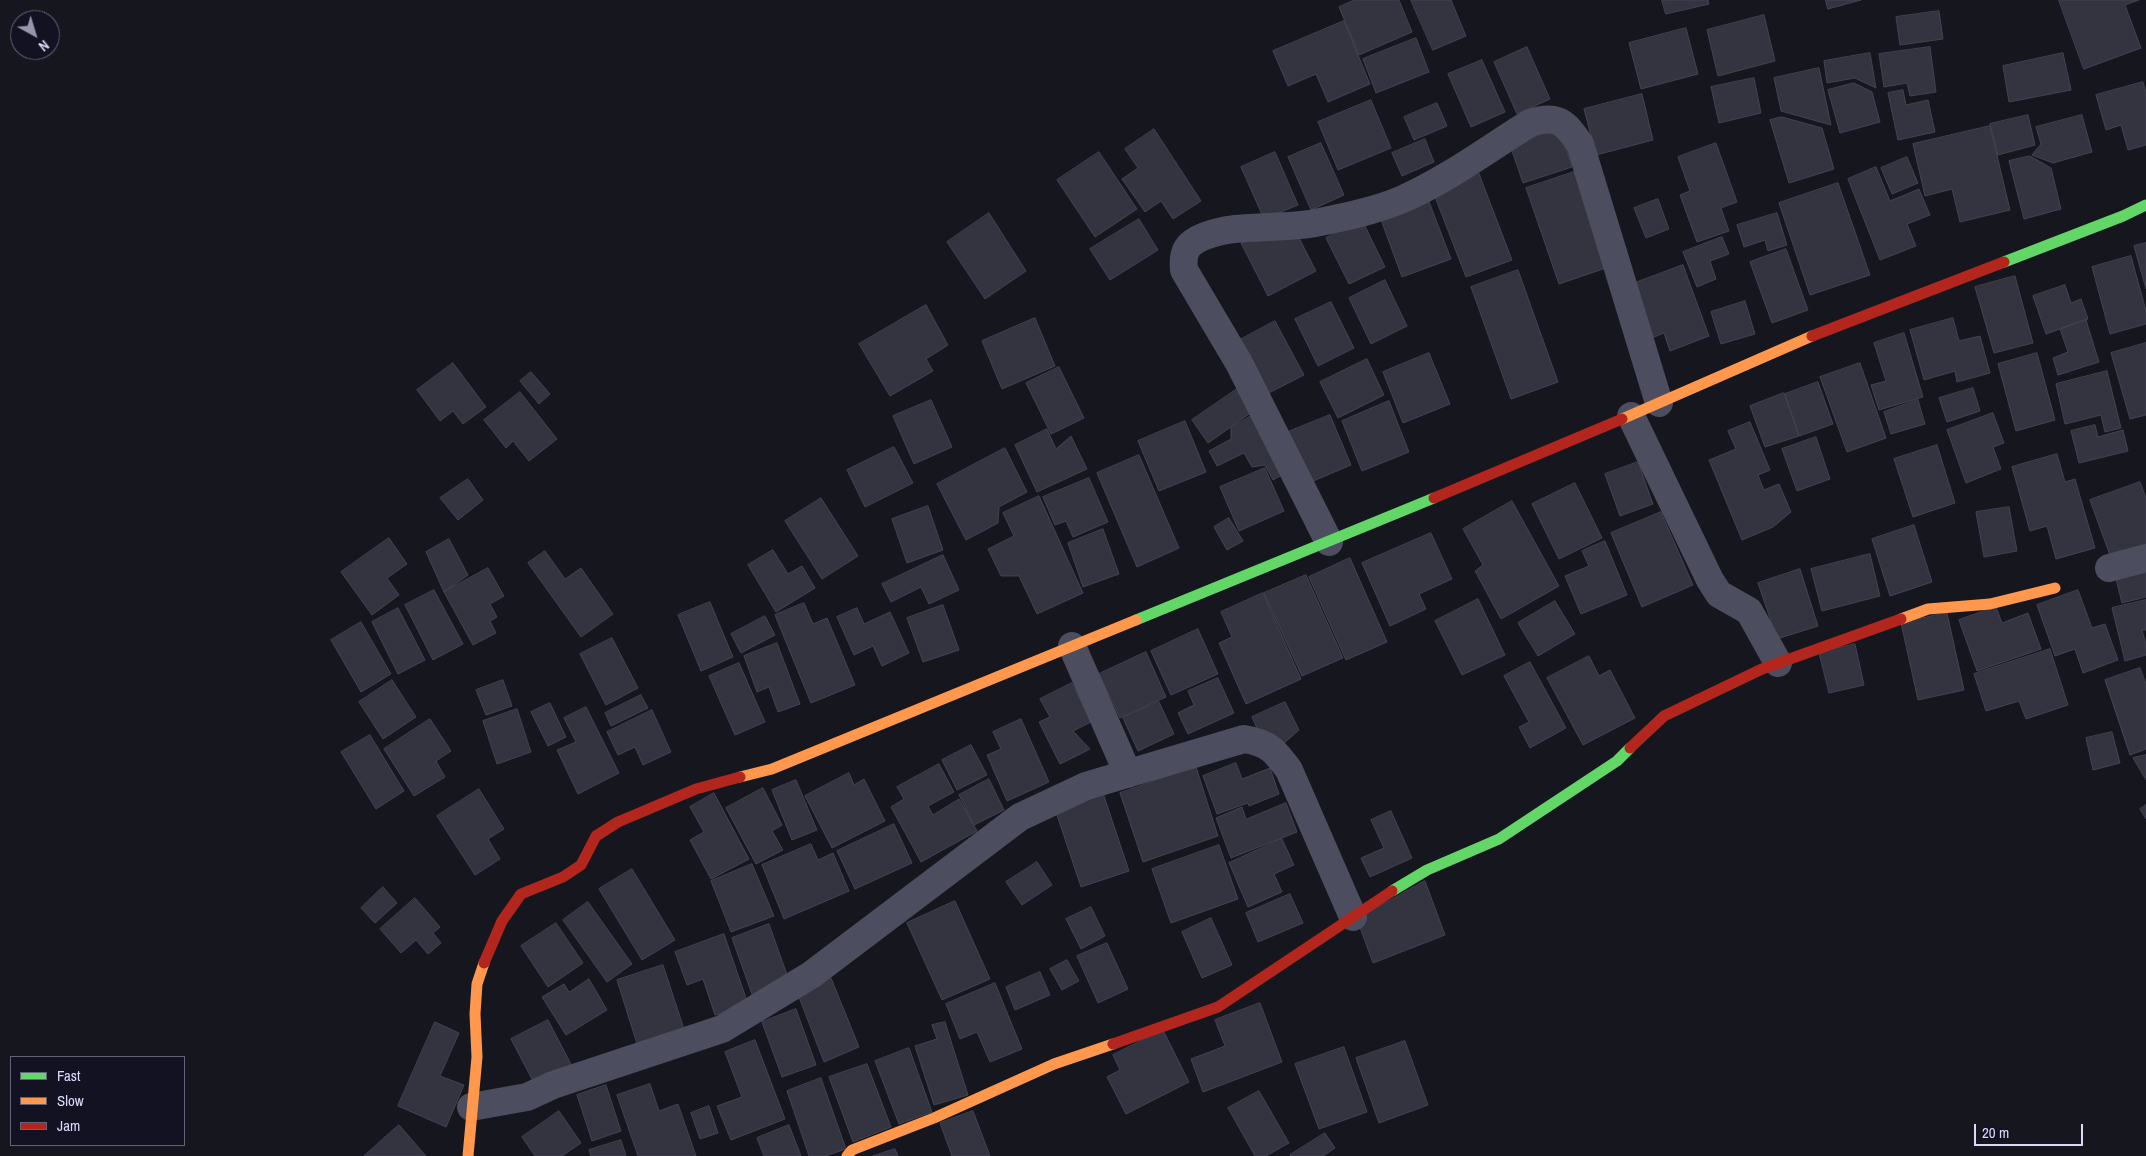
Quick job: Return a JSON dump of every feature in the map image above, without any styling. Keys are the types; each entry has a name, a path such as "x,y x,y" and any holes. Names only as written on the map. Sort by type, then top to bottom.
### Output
{"street":[{"path":"1329,542 1239,363 1184,270 1182,256 1189,244 1204,236 1219,232 1311,224 1355,215 1402,200 1440,180 1530,123 1545,118 1559,121 1570,129 1580,144 1659,403"},
{"path":"468,1156 470,1107 477,1057 475,1014 477,984 502,921 521,894 563,878 581,865 596,836 618,822 696,789 772,769 1329,542 1631,416 1821,332 2123,216 2146,205"},
{"path":"1631,416 1710,580 1719,594 1749,611 1778,663"},
{"path":"2109,568 2146,558"},
{"path":"847,1156 852,1150 934,1118 1054,1064 1218,1007 1427,870 1499,839 1617,761 1664,716 1778,663 1928,609 1990,604 2056,588"},
{"path":"1072,646 1128,774"},
{"path":"470,1107 527,1098 553,1085 722,1029 811,975 1020,817 1086,786 1244,739 1262,742 1277,753 1289,770 1353,917"}],"building":[{"path":"1355,0 1399,0 1412,32 1359,55 1339,7"},
{"path":"1411,0 1451,0 1466,36 1433,50"},
{"path":"1662,0 1708,0 1709,4 1666,14"},
{"path":"1826,0 1861,0 1828,9"},
{"path":"2059,0 2139,0 2125,5 2141,48 2084,69"},
{"path":"1939,11 1943,39 1900,45 1896,17"},
{"path":"1764,15 1775,61 1718,76 1707,30"},
{"path":"1344,21 1370,84 1328,102 1316,74 1288,86 1273,51"},
{"path":"1686,28 1698,74 1641,89 1629,43"},
{"path":"1416,38 1429,72 1376,93 1363,59"},
{"path":"1527,47 1550,99 1517,114 1494,62"},
{"path":"1930,47 1936,92 1910,96 1907,83 1884,87 1879,54"},
{"path":"1870,53 1876,88 1855,78 1827,83 1824,61"},
{"path":"2063,53 2071,90 2009,102 2003,66"},
{"path":"1482,60 1505,112 1471,127 1448,74"},
{"path":"1819,68 1831,125 1781,111 1774,78"},
{"path":"1754,78 1761,113 1719,123 1711,87"},
{"path":"2143,82 2146,93 2146,145 2128,150 2121,125 2106,130 2096,95"},
{"path":"1854,83 1872,92 1880,122 1840,133 1828,90"},
{"path":"1903,90 1906,105 1928,100 1935,132 1898,140 1888,93"},
{"path":"1642,94 1653,140 1596,155 1584,109"},
{"path":"1371,100 1391,148 1338,170 1318,122"},
{"path":"1437,103 1447,126 1414,140 1404,117"},
{"path":"2028,115 2035,145 1998,155 1990,124"},
{"path":"2082,115 2092,152 2053,163 2032,155 2041,144 2036,127"},
{"path":"1782,117 1822,128 1834,169 1789,183 1770,120"},
{"path":"1990,126 2010,210 1960,222 1952,189 1925,196 1913,144"},
{"path":"1154,129 1201,201 1173,219 1161,201 1145,212 1122,179 1138,168 1125,149"},
{"path":"1560,129 1572,167 1523,183 1510,145"},
{"path":"1425,139 1434,162 1402,176 1392,153"},
{"path":"1321,143 1344,195 1311,210 1288,157"},
{"path":"1716,143 1737,202 1721,208 1729,231 1697,242 1680,195 1690,191 1678,157"},
{"path":"1099,152 1137,209 1095,237 1057,180"},
{"path":"1275,152 1298,205 1264,219 1241,167"},
{"path":"2030,156 2051,168 2061,209 2024,219 2009,161"},
{"path":"1907,157 1918,183 1892,194 1881,168"},
{"path":"1876,167 1890,201 1919,189 1930,215 1907,224 1916,246 1880,260 1848,179"},
{"path":"1478,171 1512,260 1466,277 1432,189"},
{"path":"1574,172 1606,268 1559,284 1526,188"},
{"path":"1838,183 1870,275 1810,295 1779,203"},
{"path":"1428,199 1451,259 1402,277 1380,217"},
{"path":"1658,199 1669,229 1646,238 1634,208"},
{"path":"989,213 1026,271 985,299 947,242"},
{"path":"1777,213 1787,245 1768,251 1765,240 1744,247 1737,225"},
{"path":"1139,219 1158,250 1110,280 1090,249"},
{"path":"1362,220 1385,267 1349,284 1326,238"},
{"path":"1722,237 1729,254 1710,261 1716,279 1697,287 1683,252"},
{"path":"1299,238 1316,271 1268,296 1241,243"},
{"path":"2146,243 2146,289 2134,246"},
{"path":"1786,249 1808,310 1772,323 1750,262"},
{"path":"2131,256 2146,311 2146,324 2110,334 2092,267"},
{"path":"1683,265 1709,336 1670,351 1664,333 1647,340 1627,286"},
{"path":"1518,270 1558,382 1511,399 1471,287"},
{"path":"2015,276 2033,343 1994,353 1975,287"},
{"path":"1385,280 1407,326 1371,344 1349,298"},
{"path":"2065,285 2071,303 2081,299 2088,319 2046,334 2033,296"},
{"path":"1745,301 1755,334 1721,344 1711,312"},
{"path":"1331,302 1354,348 1318,366 1295,319"},
{"path":"926,305 948,345 926,359 933,371 890,396 859,344"},
{"path":"1035,318 1055,366 1002,389 982,341"},
{"path":"1953,318 1959,341 1980,336 1990,373 1957,382 1955,371 1924,380 1910,330"},
{"path":"2086,320 2099,362 2058,375 2053,358 2068,352 2060,329"},
{"path":"1275,321 1304,375 1263,396 1236,342"},
{"path":"1904,333 1923,397 1879,410 1871,385 1886,381 1874,343"},
{"path":"2146,343 2146,415 2130,419 2111,353"},
{"path":"1429,353 1450,404 1403,423 1383,372"},
{"path":"2037,353 2055,420 2016,431 1998,364"},
{"path":"1367,359 1384,395 1338,418 1320,382"},
{"path":"453,363 486,407 463,424 453,411 440,421 417,390"},
{"path":"1860,363 1886,438 1847,452 1820,377"},
{"path":"1059,367 1084,418 1051,434 1026,383"},
{"path":"2107,371 2121,428 2105,432 2101,415 2065,424 2056,384"},
{"path":"531,372 550,394 539,404 520,381"},
{"path":"1818,382 1833,424 1799,436 1785,394"},
{"path":"1973,388 1980,411 1947,422 1939,398"},
{"path":"1237,389 1252,412 1208,443 1192,420"},
{"path":"520,392 557,439 529,461 513,441 506,448 484,420"},
{"path":"1784,393 1799,436 1765,447 1750,406"},
{"path":"931,400 952,447 914,464 893,416"},
{"path":"1918,400 1925,424 1891,434 1884,412"},
{"path":"1389,401 1409,452 1362,471 1342,421"},
{"path":"1993,413 2004,443 1993,447 2001,469 1966,483 1947,430"},
{"path":"1330,415 1351,465 1304,485 1283,434"},
{"path":"1251,416 1284,474 1273,480 1265,465 1252,467 1244,453 1217,466 1209,451 1231,439 1231,428"},
{"path":"1185,421 1206,472 1159,491 1138,441"},
{"path":"1750,422 1770,470 1758,475 1764,490 1779,484 1791,512 1773,527 1742,540 1709,460 1736,449 1728,431"},
{"path":"2095,425 2098,437 2123,430 2128,451 2079,463 2071,431"},
{"path":"1047,429 1056,449 1071,436 1087,469 1037,492 1015,445"},
{"path":"1816,437 1830,479 1797,491 1782,449"},
{"path":"1937,445 1955,503 1913,517 1894,459"},
{"path":"894,447 913,483 865,507 847,470"},
{"path":"1005,448 1027,492 999,507 998,523 966,540 937,484"},
{"path":"2057,454 2065,482 2075,479 2095,548 2056,559 2047,526 2030,531 2012,467"},
{"path":"1139,455 1179,548 1137,567 1097,473"},
{"path":"1638,462 1653,504 1620,516 1605,474"},
{"path":"1265,468 1284,511 1239,531 1220,487"},
{"path":"1089,478 1108,522 1073,537 1066,521 1055,525 1043,497"},
{"path":"468,479 483,500 458,520 440,498"},
{"path":"2140,482 2146,498 2146,546 2111,558 2090,500"},
{"path":"1575,483 1602,538 1559,559 1532,504"},
{"path":"1039,496 1083,593 1037,614 1019,576 1001,576 988,549 1014,536 1003,513"},
{"path":"821,498 858,556 822,579 785,521"},
{"path":"1512,501 1559,586 1501,619 1475,571 1483,565 1463,529"},
{"path":"928,506 943,550 907,563 892,519"},
{"path":"2009,507 2017,551 1984,557 1976,512"},
{"path":"1661,512 1693,585 1642,607 1611,533"},
{"path":"1229,518 1243,541 1227,550 1214,527"},
{"path":"1914,525 1932,582 1890,596 1872,539"},
{"path":"1103,529 1119,574 1083,587 1068,543"},
{"path":"1431,533 1452,579 1419,594 1426,609 1390,626 1362,563"},
{"path":"389,538 407,564 387,578 399,595 372,615 341,572"},
{"path":"449,539 468,575 444,592 426,552"},
{"path":"1605,541 1627,595 1581,614 1565,576 1589,566 1582,551"},
{"path":"773,550 788,574 802,566 815,588 776,612 748,565"},
{"path":"545,551 565,579 581,568 613,614 581,637 528,563"},
{"path":"1870,554 1880,596 1822,611 1811,569"},
{"path":"943,555 959,590 929,604 921,587 891,602 882,584"},
{"path":"1350,558 1387,642 1346,660 1309,577"},
{"path":"2146,566 2146,597 2122,603 2115,575"},
{"path":"488,568 504,596 490,604 497,617 490,621 496,633 473,645 444,592"},
{"path":"1800,569 1818,626 1777,639 1758,583"},
{"path":"1306,575 1343,658 1302,676 1264,593"},
{"path":"434,590 463,644 433,660 405,605"},
{"path":"2078,590 2092,628 2105,624 2118,660 2083,673 2075,649 2055,656 2037,605"},
{"path":"1263,593 1301,679 1246,704 1219,643 1232,637 1221,612"},
{"path":"1478,599 1505,655 1462,675 1435,621"},
{"path":"2146,600 2146,630 2142,630 2146,645 2146,655 2125,661 2112,608"},
{"path":"1555,601 1575,634 1538,656 1518,623"},
{"path":"710,602 733,657 701,671 678,615"},
{"path":"804,603 813,624 827,618 855,685 811,703 775,615"},
{"path":"943,605 959,650 923,662 907,618"},
{"path":"1996,607 2002,623 2028,613 2041,649 1977,671 1959,620"},
{"path":"398,608 425,660 398,674 372,622"},
{"path":"857,608 864,624 890,612 909,653 882,666 873,646 854,655 837,617"},
{"path":"1947,613 1964,690 1918,700 1901,623"},
{"path":"765,616 775,635 741,653 731,634"},
{"path":"361,622 391,674 361,692 331,640"},
{"path":"1198,629 1218,674 1171,695 1151,651"},
{"path":"612,638 638,688 606,705 580,654"},
{"path":"777,643 800,704 778,712 769,687 757,692 744,656"},
{"path":"1855,644 1864,685 1829,693 1819,653"},
{"path":"2050,649 2068,705 2026,719 2019,701 1986,711 1974,674"},
{"path":"1146,652 1166,697 1120,718 1099,674"},
{"path":"1589,656 1599,676 1610,670 1635,718 1583,745 1547,678"},
{"path":"1530,662 1566,728 1530,748 1519,727 1529,722 1504,676"},
{"path":"739,663 765,722 735,735 709,676"},
{"path":"2140,668 2146,684 2146,749 2130,755 2105,680"},
{"path":"1218,678 1234,713 1188,734 1178,713 1194,705 1188,691"},
{"path":"392,680 416,717 383,739 359,702"},
{"path":"503,680 512,706 486,715 476,690"},
{"path":"1072,683 1091,722 1073,731 1090,749 1060,764 1039,722 1050,717 1040,699"},
{"path":"641,695 648,708 611,726 605,713"},
{"path":"1159,702 1174,734 1138,751 1123,718"},
{"path":"1285,702 1299,730 1283,744 1260,735 1252,717"},
{"path":"550,703 566,737 548,746 531,712"},
{"path":"586,707 619,773 578,794 557,750 576,742 564,718"},
{"path":"517,709 531,752 497,764 483,721"},
{"path":"652,710 671,752 643,765 635,747 618,755 607,732"},
{"path":"430,719 451,751 436,761 445,777 414,796 384,749"},
{"path":"1021,719 1049,782 1007,801 987,755 1001,749 993,732"},
{"path":"2112,732 2120,763 2093,770 2086,738"},
{"path":"370,735 404,791 376,809 341,752"},
{"path":"971,745 987,775 957,790 942,760"},
{"path":"2146,755 2146,780 2133,758"},
{"path":"1236,763 1242,779 1270,768 1279,794 1249,806 1248,803 1217,814 1203,776"},
{"path":"939,764 954,792 928,806 933,815 959,799 977,831 921,862 891,807 904,799 897,787"},
{"path":"1196,767 1218,836 1143,862 1120,793"},
{"path":"849,773 854,785 864,779 885,821 832,848 805,796"},
{"path":"989,779 1004,810 974,825 959,795"},
{"path":"796,780 817,830 792,840 772,790"},
{"path":"763,788 782,825 772,831 783,850 756,864 726,808"},
{"path":"479,789 504,829 488,839 500,859 475,875 437,816"},
{"path":"1102,790 1129,871 1081,887 1054,806"},
{"path":"714,793 749,859 711,879 690,840 704,832 690,807"},
{"path":"1286,803 1297,832 1231,858 1216,818 1242,807 1246,819"},
{"path":"2146,805 2146,819 2140,809"},
{"path":"1391,811 1412,858 1370,877 1361,858 1384,848 1371,820"},
{"path":"894,824 912,863 855,889 837,851"},
{"path":"1282,839 1294,865 1274,874 1282,892 1248,907 1229,863"},
{"path":"811,844 818,860 833,853 849,891 784,919 762,865"},
{"path":"1219,845 1238,899 1171,923 1152,869"},
{"path":"1037,862 1052,885 1022,905 1006,882"},
{"path":"752,864 774,916 731,932 711,881"},
{"path":"632,869 675,940 642,960 599,889"},
{"path":"1425,881 1445,935 1373,963 1357,919"},
{"path":"383,887 397,903 375,923 361,908"},
{"path":"1290,894 1303,923 1258,942 1246,913"},
{"path":"415,898 440,927 433,933 441,943 428,954 416,940 401,953 380,929"},
{"path":"955,901 990,979 942,1000 907,923"},
{"path":"588,902 632,964 607,982 563,920"},
{"path":"1091,907 1105,936 1081,949 1066,919"},
{"path":"1211,918 1232,965 1202,978 1182,932"},
{"path":"556,923 583,963 548,987 521,946"},
{"path":"769,924 790,983 753,997 732,938"},
{"path":"724,934 748,1004 715,1015 703,979 687,985 675,952"},
{"path":"1107,943 1128,989 1098,1003 1077,956"},
{"path":"1067,960 1079,981 1062,990 1050,969"},
{"path":"663,965 685,1032 638,1047 617,980"},
{"path":"1040,972 1050,995 1015,1010 1006,987"},
{"path":"831,978 859,1047 824,1062 797,992"},
{"path":"589,979 607,1010 566,1035 542,997 564,984 569,992"},
{"path":"995,983 1022,1049 990,1062 977,1032 960,1039 946,1004"},
{"path":"1260,1003 1282,1062 1203,1092 1191,1059 1225,1046 1215,1020"},
{"path":"796,1009 816,1065 782,1077 762,1022"},
{"path":"548,1020 572,1066 535,1085 511,1039"},
{"path":"435,1022 459,1033 440,1076 464,1085 446,1127 398,1106"},
{"path":"945,1022 968,1095 934,1105 915,1046 937,1039 932,1025"},
{"path":"1163,1030 1189,1082 1126,1114 1107,1077 1120,1070 1113,1055"},
{"path":"755,1040 785,1119 731,1140 717,1106 742,1097 725,1052"},
{"path":"1405,1041 1428,1105 1379,1123 1356,1058"},
{"path":"1344,1047 1367,1112 1319,1129 1295,1064"},
{"path":"909,1048 932,1112 899,1124 875,1061"},
{"path":"867,1064 891,1127 853,1142 829,1077"},
{"path":"821,1078 846,1149 825,1156 809,1156 787,1091"},
{"path":"650,1084 659,1111 678,1104 696,1156 638,1156 617,1095"},
{"path":"606,1085 621,1131 592,1141 577,1095"},
{"path":"1259,1091 1289,1143 1266,1156 1255,1156 1228,1108"},
{"path":"709,1106 718,1133 700,1139 691,1113"},
{"path":"559,1111 581,1143 562,1156 535,1156 522,1137"},
{"path":"973,1111 990,1156 952,1156 940,1123"},
{"path":"399,1125 426,1156 364,1156"},
{"path":"789,1125 801,1156 764,1156 757,1138"},
{"path":"1325,1133 1335,1148 1323,1156 1290,1155"},
{"path":"621,1140 626,1156 591,1156 589,1150"},
{"path":"895,1149 898,1156 873,1156"}],"traffic: fast":[{"path":"2004,262 2123,216 2146,205"},
{"path":"1136,620 1434,498"},
{"path":"1392,891 1427,870 1499,839 1617,761 1630,748"}],"traffic: slow":[{"path":"1622,419 1812,336"},
{"path":"1901,619 1928,609 1990,604 2055,588"},
{"path":"740,777 772,769 1136,620"},
{"path":"468,1156 477,1057 475,1014 477,984 484,963"},
{"path":"847,1156 852,1150 934,1118 1054,1064 1113,1044"}],"traffic: jam":[{"path":"1812,336 2004,262"},
{"path":"1434,498 1622,419"},
{"path":"1630,748 1664,716 1762,669 1901,619"},
{"path":"484,963 502,921 521,894 563,877 581,865 596,836 618,822 696,789 740,777"},
{"path":"1113,1044 1218,1007 1392,891"}]}
